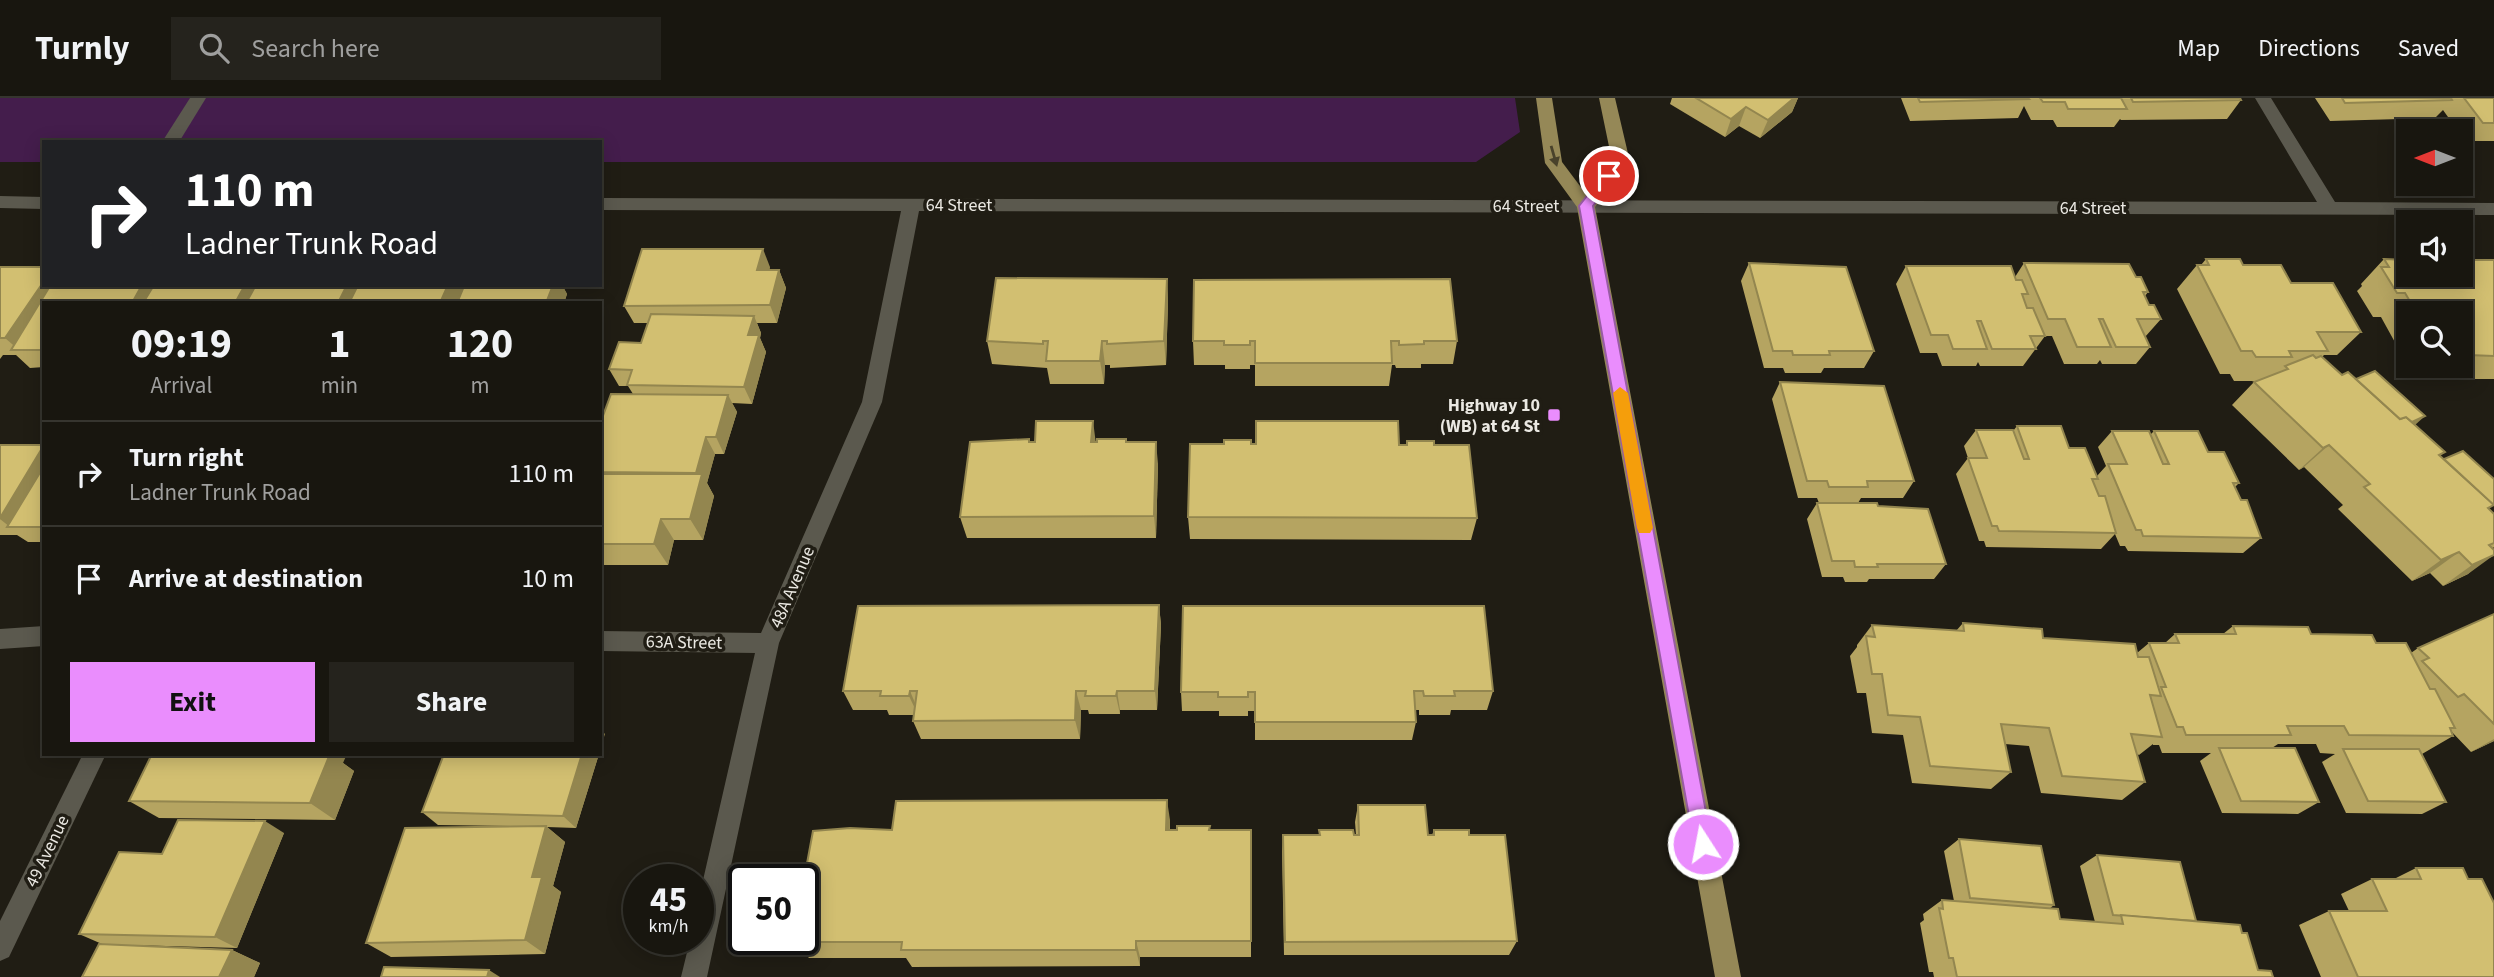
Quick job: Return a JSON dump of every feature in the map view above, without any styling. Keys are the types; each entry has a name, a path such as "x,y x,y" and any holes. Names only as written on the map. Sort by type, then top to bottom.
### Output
{"main road":[{"path":"1544,98 1554,163 1586,206 1728,977"},
{"path":"1586,206 1621,162 1607,98"}],"street":[{"path":"171,140 198,98"},
{"path":"2263,98 2329,208"},
{"path":"0,202 42,202"},
{"name":"64 Street","path":"602,204 2494,209"},
{"name":"48A Avenue","path":"694,977 768,643 872,402 911,205"},
{"path":"0,639 42,636"},
{"name":"63A Street","path":"602,640 768,643"},
{"name":"49 Avenue","path":"0,948 94,756"}],"shaded area":[{"path":"0,98 1515,98 1520,132 1476,162 602,162 602,140 42,140 42,162 0,162"}],"building":[{"path":"1696,98 1794,98 1768,120 1746,107 1731,119"},
{"path":"1918,98 2028,98 2029,99 1920,102"},
{"path":"2040,98 2121,98 2127,109 2068,109 2065,102 2043,102"},
{"path":"2131,98 2240,98 2241,100 2133,102"},
{"path":"2342,98 2451,98 2452,100 2345,103"},
{"path":"2464,98 2494,98 2494,123 2483,123"},
{"path":"642,249 763,249 757,270 779,270 770,305 624,306"},
{"path":"2206,259 2240,259 2243,265 2281,265 2291,283 2333,283 2361,332 2317,332 2328,351 2289,351 2292,357 2256,357 2252,351 2241,351 2197,265 2209,265"},
{"path":"2384,259 2396,260 2396,287 2473,287 2473,260 2494,260 2494,356 2473,355 2473,301 2410,301 2405,293 2397,293 2381,267 2389,267"},
{"path":"1749,263 1846,267 1874,351 1829,351 1830,355 1793,355 1792,351 1773,351"},
{"path":"2024,263 2129,264 2136,277 2141,277 2148,292 2143,292 2149,305 2154,305 2161,319 2137,319 2150,347 2116,347 2103,319 2099,319 2111,347 2077,347 2065,319 2048,319"},
{"path":"1906,266 2011,266 2016,280 2022,280 2028,294 2022,294 2027,308 2033,308 2045,336 2030,336 2036,349 1992,349 1981,321 1977,321 1987,349 1953,349 1948,335 1931,335"},
{"path":"0,267 42,267 42,284 5,338 0,338"},
{"path":"996,278 1167,279 1164,341 1107,344 1107,341 1102,341 1100,361 1046,361 1048,341 1043,341 1043,344 987,341"},
{"path":"1450,279 1457,341 1424,341 1424,344 1399,345 1399,341 1391,341 1392,363 1255,363 1255,341 1250,341 1250,345 1224,345 1224,341 1193,341 1194,280"},
{"path":"49,287 141,287 133,301 42,301 42,350 11,350"},
{"path":"153,287 244,287 236,301 144,301"},
{"path":"255,287 346,287 339,301 247,301"},
{"path":"357,287 447,287 441,301 350,301"},
{"path":"464,287 552,287 547,301 458,301"},
{"path":"651,314 754,316 748,335 759,335 744,387 627,385 632,370 609,369 619,342 641,343"},
{"path":"2313,355 2316,358 2321,356 2342,375 2348,372 2400,419 2406,417 2445,452 2439,455 2494,505 2488,508 2494,514 2494,543 2489,545 2494,550 2494,555 2472,565 2459,552 2441,560 2364,487 2370,484 2329,445 2323,448 2254,382 2288,369 2285,366"},
{"path":"2375,371 2425,416 2412,422 2406,417 2400,419 2356,379"},
{"path":"1780,382 1884,386 1914,481 1867,481 1868,487 1829,487 1827,481 1807,481"},
{"path":"611,394 728,395 716,437 706,437 696,473 602,472 602,419"},
{"path":"1036,421 1093,421 1091,442 1097,442 1097,439 1126,439 1126,442 1156,442 1154,516 960,517 970,442 1029,439 1029,442 1035,442"},
{"path":"1256,421 1398,421 1399,445 1407,445 1407,441 1434,441 1434,445 1469,445 1477,518 1188,517 1190,444 1224,444 1224,440 1251,440 1251,444 1256,444"},
{"path":"2017,426 2061,426 2069,448 2085,448 2098,479 2092,479 2099,496 2105,496 2116,533 1999,531 1997,526 1992,526 1968,458 1987,458 1976,430 2013,430 2024,459 2029,459"},
{"path":"2112,431 2149,431 2163,464 2169,464 2154,431 2198,431 2208,452 2224,452 2239,483 2233,483 2241,500 2247,500 2261,538 2143,536 2141,530 2136,530 2108,464 2127,464"},
{"path":"0,445 42,445 42,448 0,518"},
{"path":"2463,451 2494,479 2494,505 2444,459"},
{"path":"42,469 42,527 7,527"},
{"path":"602,474 702,474 690,519 661,519 654,544 602,544"},
{"path":"1817,503 1877,503 1878,506 1928,509 1946,564 1877,564 1878,567 1855,567 1854,561 1832,561"},
{"path":"1159,605 1155,691 1117,691 1116,696 1085,696 1086,691 1076,691 1075,720 913,721 917,691 910,691 909,696 880,696 881,691 843,691 858,606"},
{"path":"1183,606 1484,606 1493,691 1454,691 1455,696 1424,696 1423,691 1414,691 1416,722 1255,722 1255,692 1248,692 1248,697 1218,697 1218,692 1181,692"},
{"path":"2494,614 2494,724 2464,694 2458,697 2422,661 2429,658 2418,648"},
{"path":"1963,623 2042,629 2043,638 2135,644 2138,657 2149,657 2161,696 2150,695 2162,737 2131,734 2145,782 2062,776 2049,728 2001,724 2011,772 1930,766 1920,717 1888,715 1882,674 1872,674 1866,636 1875,637 1872,625 1964,631"},
{"path":"2233,626 2308,627 2311,634 2372,635 2376,643 2406,643 2430,689 2435,689 2455,728 2450,728 2453,736 2349,735 2344,726 2287,726 2291,735 2186,735 2183,727 2177,727 2161,687 2166,687 2149,643 2179,643 2175,634 2236,634"},
{"path":"2219,748 2295,748 2319,802 2241,801"},
{"path":"2343,749 2419,749 2446,802 2368,801"},
{"path":"151,756 329,756 310,803 129,801"},
{"path":"443,756 581,756 563,816 422,812"},
{"path":"1167,800 1166,830 1177,830 1177,826 1210,826 1209,830 1251,830 1251,941 1136,941 1136,950 901,950 902,942 819,942 819,864 807,864 813,831 850,828 892,830 896,801"},
{"path":"1358,805 1425,805 1428,835 1434,835 1434,830 1469,830 1469,835 1505,835 1517,941 1285,942 1283,835 1320,835 1319,830 1353,830 1354,835 1359,835"},
{"path":"178,820 265,821 215,937 79,934 119,852 162,854"},
{"path":"546,826 532,877 542,877 525,940 366,943 405,828"},
{"path":"1959,839 2041,846 2054,905 1970,898"},
{"path":"2097,855 2180,862 2196,921 2113,915"},
{"path":"2416,868 2463,868 2468,879 2482,879 2494,903 2494,977 2358,977 2329,911 2387,911 2372,879 2421,879"},
{"path":"1942,900 2058,909 2060,919 2123,924 2121,915 2240,925 2242,933 2247,933 2258,970 2271,971 2273,977 1957,977 1953,958 1949,958 1939,908 1943,909"},
{"path":"99,944 232,950 219,977 82,977"},
{"path":"384,967 489,970 487,977 381,977"}],"slow traffic":[{"path":"1620,393 1645,528"}],"place":[{"name":"Highway 10 (WB) at 64 St","path":"1554,415"}],"route":[{"path":"1609,176 1586,206 1703,844"}]}
